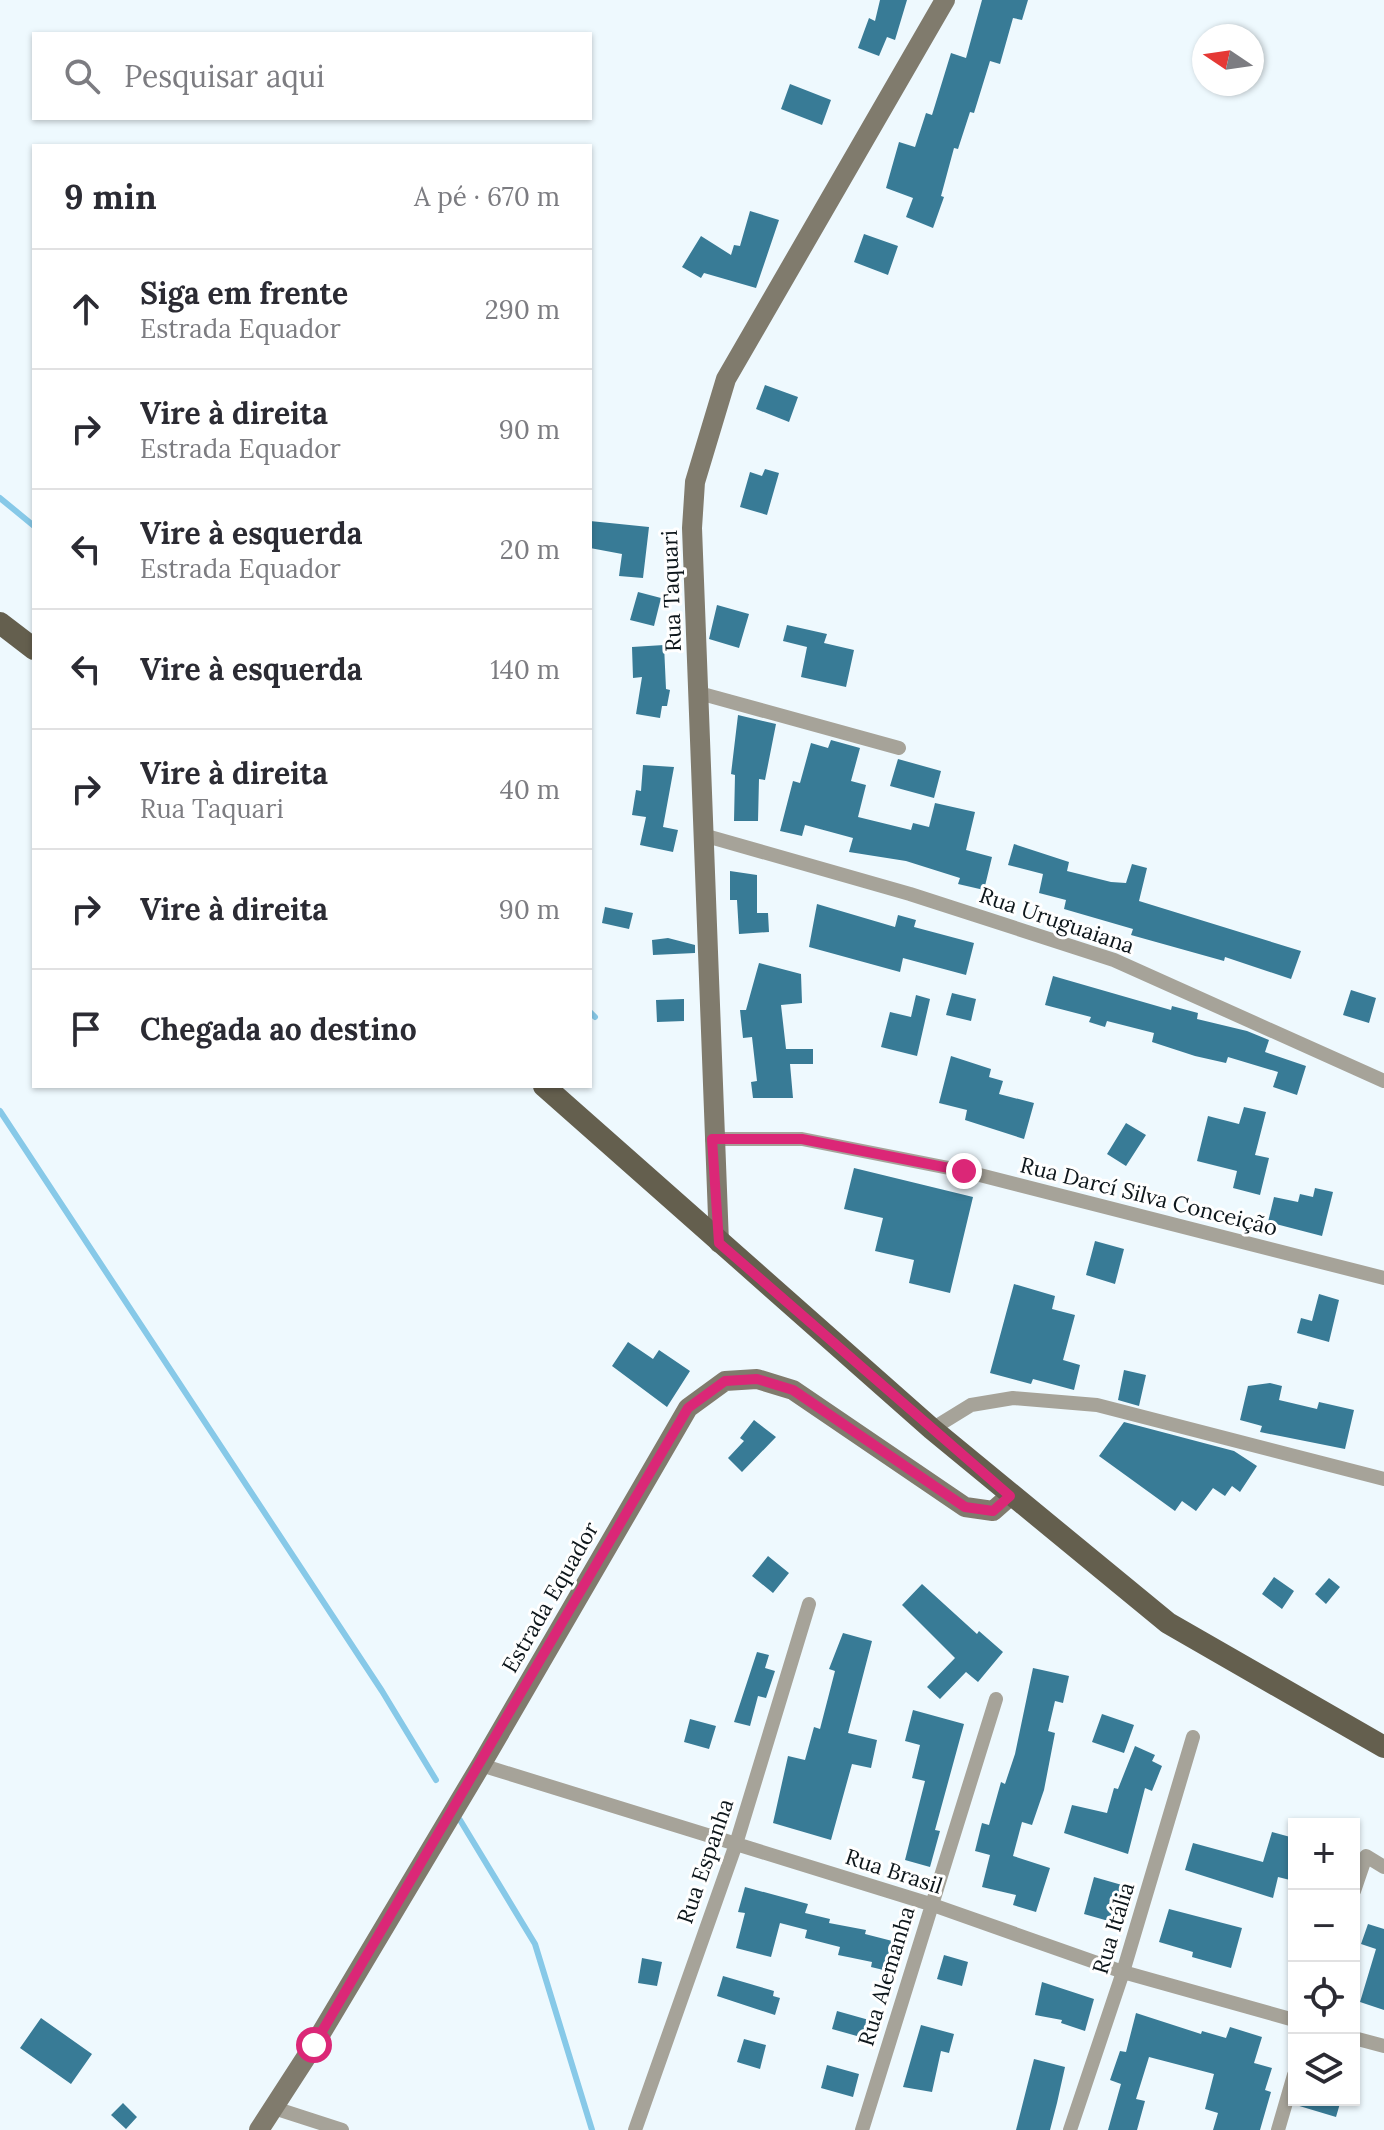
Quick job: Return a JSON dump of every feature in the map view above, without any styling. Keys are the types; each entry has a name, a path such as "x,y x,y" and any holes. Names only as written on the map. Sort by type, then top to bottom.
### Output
{"main road":[{"path":"0,623 32,647"},
{"path":"546,1088 932,1429 1168,1623 1384,1747"}],"street":[{"name":"Rua Taquari","path":"719,1243 712,1139 692,528 695,482 726,379 945,0"},
{"path":"699,693 899,748"},
{"name":"Rua Uruguaiana","path":"703,835 910,894 1114,960 1384,1081"},
{"name":"Rua Darcí Silva Conceição","path":"712,1139 802,1139 964,1171 1384,1278"},
{"name":"Estrada Equador","path":"259,2130 271,2107 314,2045 481,1765 688,1408 725,1381 757,1379 793,1390 965,1507 993,1511 1010,1496"},
{"path":"932,1429 971,1405 1013,1398 1097,1405 1384,1479"},
{"name":"Rua Espanha","path":"635,2130 736,1844 809,1604"},
{"name":"Rua Alemanha","path":"862,2130 996,1699"},
{"name":"Rua Itália","path":"1070,2130 1123,1972 1193,1737"},
{"name":"Rua Brasil","path":"481,1765 930,1904 1123,1972 1288,2018"},
{"path":"1354,1890 1366,1856 1384,1867"},
{"path":"1360,2040 1384,2046"},
{"path":"1278,2130 1288,2096"},
{"path":"271,2107 342,2130"}],"building":[{"path":"880,0 907,0 895,40 887,37 879,56 858,48 869,18 875,21"},
{"path":"982,0 1028,0 1022,20 1013,18 1000,64 990,61 974,113 970,112 958,149 954,148 941,196 944,197 933,228 906,217 913,198 886,188 899,142 915,147 926,113 932,115 951,53 966,58"},
{"path":"790,84 831,100 822,125 781,109"},
{"path":"750,211 779,220 756,288 704,273 701,278 682,267 701,236 731,255 734,245 740,246"},
{"path":"864,234 898,246 888,275 854,262"},
{"path":"765,385 798,397 789,422 756,409"},
{"path":"765,469 779,473 767,515 740,507 750,472 762,476"},
{"path":"592,521 649,527 643,578 619,576 622,554 592,548"},
{"path":"638,592 661,598 654,626 630,620"},
{"path":"717,605 749,614 739,648 709,639"},
{"path":"787,625 827,634 824,643 854,650 846,687 801,677 807,647 783,641"},
{"path":"664,645 666,689 670,690 667,706 662,706 660,718 636,714 642,677 633,678 632,647"},
{"path":"738,715 776,724 765,780 759,779 758,821 734,821 735,775 731,774"},
{"path":"831,740 860,748 851,781 866,785 858,817 911,830 913,823 929,827 935,803 975,812 966,850 992,857 984,890 958,884 960,878 906,861 849,852 853,838 805,825 802,836 780,831 793,781 800,783 811,743 828,748"},
{"path":"898,759 941,771 934,798 890,786"},
{"path":"643,765 674,767 663,827 678,830 673,852 640,845 646,817 632,815 636,790 641,791"},
{"path":"1014,844 1069,862 1067,871 1111,882 1126,883 1132,864 1147,868 1139,901 1301,951 1291,979 1225,957 1224,961 1131,935 1133,929 1064,909 1066,900 1039,893 1043,874 1008,865"},
{"path":"730,871 757,875 757,913 768,913 769,932 739,934 737,900 730,900"},
{"path":"817,904 895,927 898,915 916,920 914,927 974,943 966,975 903,958 900,972 809,947"},
{"path":"605,907 633,913 629,929 602,923"},
{"path":"668,938 695,945 695,953 653,955 652,940"},
{"path":"759,963 801,974 802,1003 781,1005 786,1049 813,1049 813,1064 790,1064 793,1098 753,1098 751,1082 757,1081 752,1037 743,1038 740,1010 746,1010"},
{"path":"1053,976 1171,1010 1172,1006 1198,1013 1197,1019 1247,1031 1269,1040 1265,1052 1306,1066 1297,1095 1273,1087 1278,1072 1228,1057 1226,1063 1195,1056 1152,1042 1154,1033 1107,1021 1105,1027 1089,1022 1091,1017 1045,1005"},
{"path":"1351,990 1376,998 1369,1023 1343,1015"},
{"path":"952,993 976,999 971,1021 946,1015"},
{"path":"916,995 930,999 917,1056 881,1047 890,1012 911,1017"},
{"path":"684,999 684,1021 657,1022 656,1000"},
{"path":"951,1056 991,1069 989,1077 1003,1081 999,1094 1034,1103 1024,1139 965,1120 967,1110 939,1103"},
{"path":"1244,1107 1266,1112 1255,1155 1269,1158 1260,1195 1233,1188 1237,1171 1197,1161 1208,1116 1239,1124"},
{"path":"1126,1123 1146,1135 1126,1166 1107,1154"},
{"path":"854,1168 973,1197 950,1293 909,1283 914,1260 875,1251 883,1218 844,1209"},
{"path":"1315,1188 1333,1192 1322,1236 1268,1222 1274,1197 1298,1202 1300,1194 1313,1197"},
{"path":"1095,1241 1124,1249 1115,1284 1086,1275"},
{"path":"1014,1284 1055,1296 1052,1309 1075,1315 1063,1360 1080,1365 1074,1390 1033,1379 1031,1384 990,1373"},
{"path":"1319,1294 1339,1300 1329,1342 1297,1333 1301,1318 1312,1321"},
{"path":"628,1342 653,1359 659,1350 690,1371 667,1407 612,1366"},
{"path":"1124,1370 1146,1375 1139,1406 1118,1400"},
{"path":"1270,1383 1282,1386 1279,1400 1317,1409 1319,1402 1354,1410 1345,1449 1260,1432 1262,1426 1240,1420 1248,1386"},
{"path":"754,1420 776,1437 742,1472 728,1458 744,1441 740,1438"},
{"path":"1124,1422 1234,1451 1257,1466 1240,1492 1232,1486 1225,1496 1213,1488 1196,1511 1182,1501 1175,1511 1099,1456"},
{"path":"768,1556 789,1573 773,1593 752,1576"},
{"path":"1274,1577 1294,1591 1282,1609 1262,1594"},
{"path":"1329,1578 1340,1587 1326,1604 1315,1594"},
{"path":"922,1584 977,1634 979,1631 1003,1652 978,1682 966,1672 940,1699 927,1687 955,1658 902,1605"},
{"path":"843,1633 872,1641 848,1733 877,1740 871,1768 852,1764 831,1840 773,1823 788,1756 805,1760 814,1727 820,1729 835,1671 829,1669"},
{"path":"757,1652 769,1655 765,1668 775,1671 766,1698 758,1696 750,1726 734,1722"},
{"path":"1033,1668 1069,1676 1063,1703 1055,1701 1048,1731 1055,1733 1044,1790 1032,1825 1022,1822 1013,1856 1050,1868 1036,1912 1013,1905 1016,1895 982,1887 990,1855 975,1851 982,1823 989,1825 1001,1782 1005,1784 1015,1754"},
{"path":"913,1710 964,1724 935,1830 940,1831 930,1867 905,1860 925,1781 912,1778 920,1745 905,1741"},
{"path":"1102,1714 1134,1725 1124,1753 1092,1742"},
{"path":"690,1719 716,1726 709,1749 684,1742"},
{"path":"1135,1746 1155,1755 1152,1761 1162,1766 1152,1791 1145,1788 1128,1854 1064,1833 1072,1805 1107,1813 1114,1788 1118,1789"},
{"path":"1272,1832 1288,1836 1288,1880 1278,1877 1273,1898 1185,1870 1193,1843 1263,1862"},
{"path":"1094,1877 1122,1885 1112,1922 1084,1914"},
{"path":"745,1887 808,1904 805,1913 830,1919 829,1923 866,1930 865,1934 904,1944 896,1973 871,1967 872,1962 838,1955 840,1947 805,1938 807,1930 780,1923 771,1957 736,1948 745,1913 738,1912"},
{"path":"1169,1909 1242,1928 1231,1968 1192,1957 1193,1952 1159,1942"},
{"path":"1368,1924 1384,1929 1384,2010 1360,2002 1376,1949 1361,1944"},
{"path":"944,1955 968,1962 962,1986 937,1979"},
{"path":"642,1958 662,1962 657,1986 638,1983"},
{"path":"723,1976 774,1991 773,1996 780,1998 775,2015 717,1996"},
{"path":"1042,1982 1094,1999 1085,2031 1061,2023 1062,2020 1035,2015"},
{"path":"837,2011 869,2020 864,2038 832,2029"},
{"path":"1136,2013 1201,2034 1202,2031 1226,2038 1230,2027 1262,2037 1254,2063 1272,2068 1265,2090 1271,2092 1260,2130 1213,2130 1218,2113 1205,2109 1214,2074 1149,2057 1136,2099 1145,2101 1137,2130 1108,2130 1121,2084 1110,2080 1120,2051 1126,2052"},
{"path":"41,2018 92,2054 71,2084 20,2048"},
{"path":"921,2025 954,2034 949,2053 941,2051 932,2092 903,2087"},
{"path":"744,2039 766,2045 760,2069 737,2062"},
{"path":"1034,2059 1065,2067 1057,2103 1050,2130 1016,2130"},
{"path":"827,2065 859,2074 853,2097 821,2088"},
{"path":"123,2103 137,2117 126,2129 111,2115"},
{"path":"1299,2106 1339,2106 1336,2117"}],"waterway":[{"path":"0,498 32,524"},
{"path":"592,1014 595,1017"},
{"path":"0,1111 382,1691 436,1780"},
{"path":"460,1820 535,1944 592,2130"}],"route":[{"path":"314,2045 688,1408 725,1381 757,1379 793,1390 965,1507 993,1511 1010,1496 719,1243 712,1139 802,1139 964,1171"}]}
